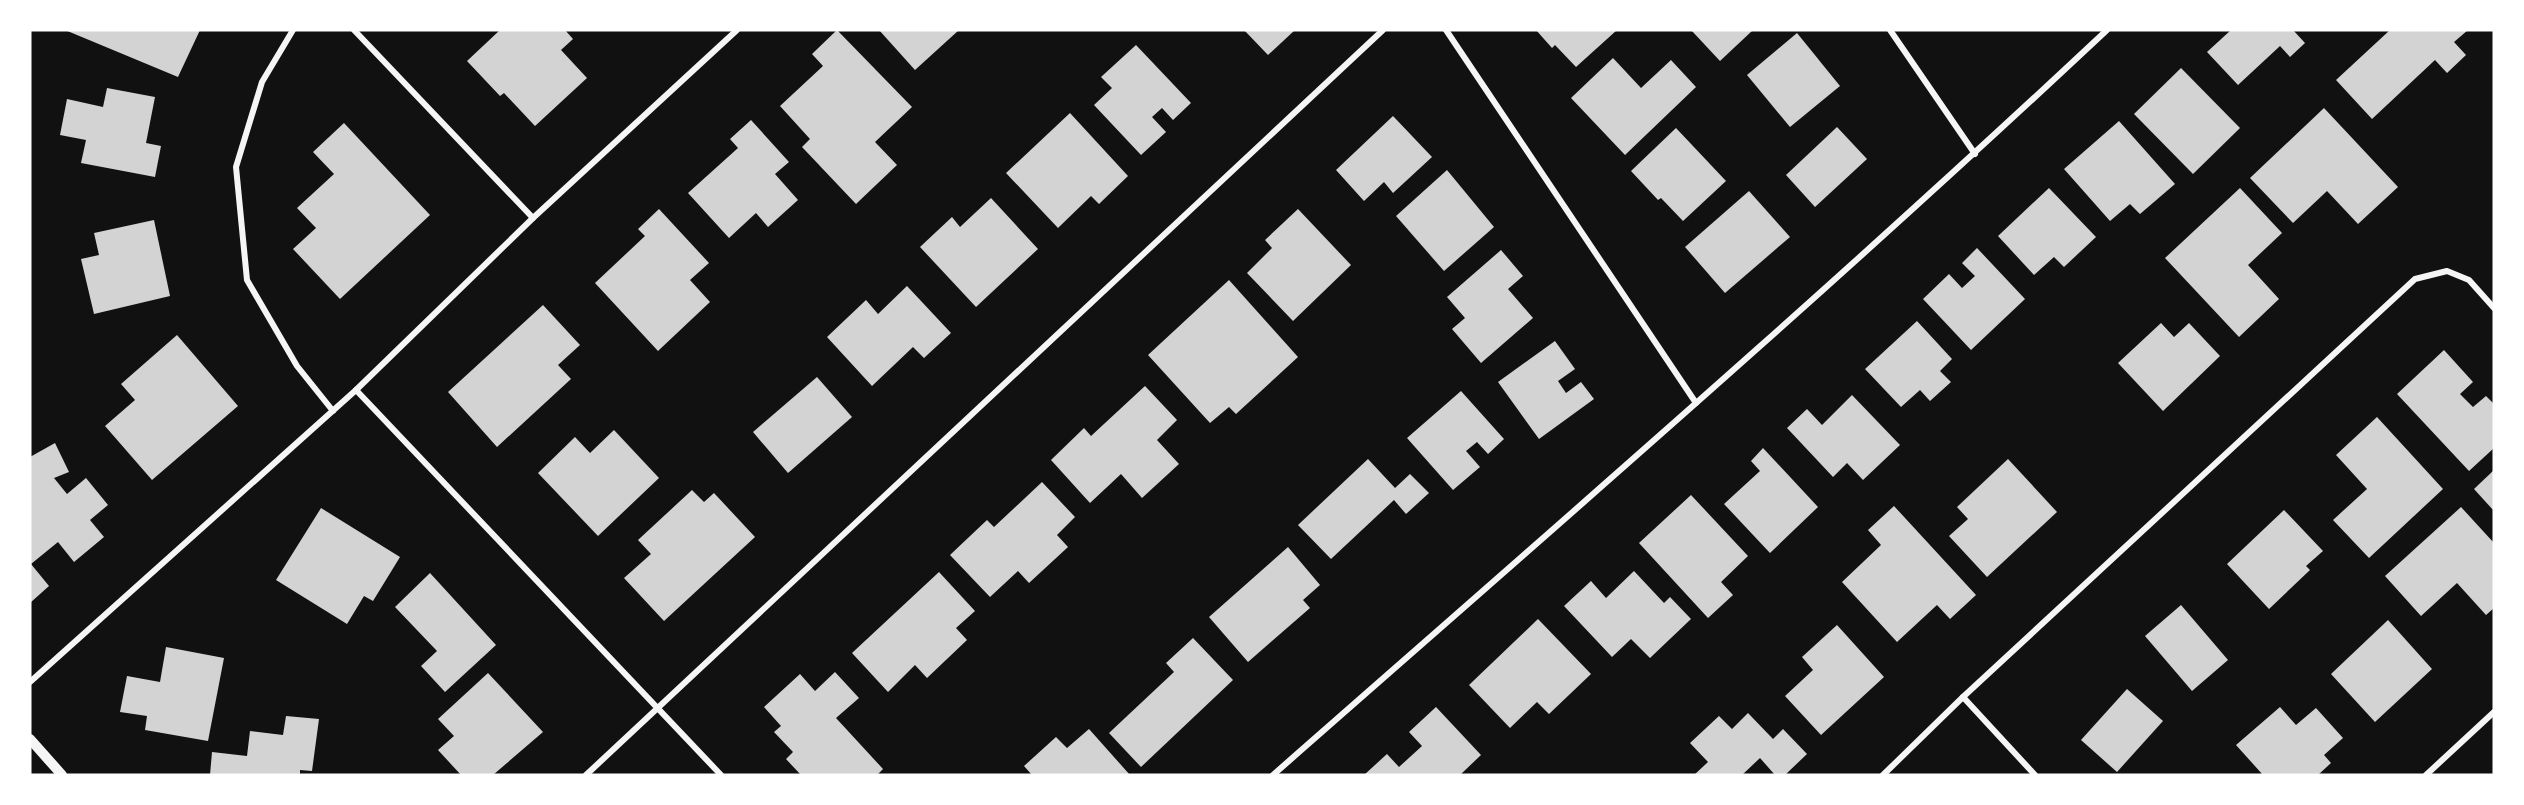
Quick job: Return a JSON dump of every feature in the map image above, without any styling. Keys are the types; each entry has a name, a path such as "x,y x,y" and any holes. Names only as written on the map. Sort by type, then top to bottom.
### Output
{"street":[{"path":"293,30 262,82 236,167 247,280 297,366 333,411"},
{"path":"354,30 533,218"},
{"path":"30,682 356,390 533,218 737,30"},
{"path":"586,775 1383,30"},
{"path":"1446,30 1696,403"},
{"path":"1890,30 1975,154"},
{"path":"1273,775 1975,154 2107,30"},
{"path":"1883,775 2415,279 2447,271 2469,280 2494,308"},
{"path":"356,390 721,775"},
{"path":"1963,698 2035,775"},
{"path":"2426,775 2494,712"},
{"path":"30,739 62,775"}],"building":[{"path":"65,30 200,30 178,77"},
{"path":"500,30 565,30 573,39 561,50 587,78 535,126 504,93 500,96 467,61"},
{"path":"837,30 912,107 875,142 897,165 856,204 802,147 810,139 780,106 823,66 812,54"},
{"path":"879,30 959,30 915,70"},
{"path":"1244,30 1295,30 1268,55"},
{"path":"1536,30 1617,30 1576,67 1555,45 1552,48"},
{"path":"1691,30 1753,30 1720,61"},
{"path":"2231,30 2293,30 2305,43 2290,57 2280,46 2238,85 2207,52"},
{"path":"2390,30 2468,30 2454,42 2466,55 2447,73 2435,60 2372,119 2336,80"},
{"path":"1797,33 1840,86 1790,127 1747,75"},
{"path":"1136,45 1191,103 1173,120 1162,108 1152,117 1166,132 1141,155 1094,105 1112,88 1101,77"},
{"path":"1613,58 1641,88 1671,60 1696,87 1625,155 1571,98"},
{"path":"2181,68 2240,128 2193,174 2134,114"},
{"path":"107,88 155,97 146,143 161,146 155,177 81,163 86,140 60,135 67,99 103,107"},
{"path":"2324,108 2398,187 2358,224 2327,191 2293,223 2250,178"},
{"path":"1070,113 1128,176 1099,204 1091,196 1058,228 1006,173"},
{"path":"1393,116 1432,157 1393,193 1384,182 1364,201 1336,170"},
{"path":"751,120 789,162 775,174 798,200 768,227 756,213 729,238 688,193 738,148 730,139"},
{"path":"2119,121 2175,184 2140,214 2130,204 2110,221 2064,169"},
{"path":"344,123 430,215 340,299 293,249 316,228 297,208 334,174 313,152"},
{"path":"1837,127 1867,159 1815,207 1786,175"},
{"path":"1676,128 1726,181 1683,221 1661,198 1658,200 1631,171"},
{"path":"1447,170 1494,227 1444,271 1396,216"},
{"path":"2049,188 2096,237 2064,267 2054,257 2034,275 1998,236"},
{"path":"2240,188 2282,233 2248,265 2279,299 2239,337 2165,258"},
{"path":"1749,191 1790,237 1725,293 1685,247"},
{"path":"991,198 1038,249 976,307 920,247 952,217 960,227"},
{"path":"659,209 709,263 690,280 710,302 658,351 595,283 645,236 638,229"},
{"path":"1298,209 1351,265 1293,321 1247,273 1272,248 1265,240"},
{"path":"154,220 170,296 94,314 81,259 99,255 94,233"},
{"path":"1977,248 2025,299 1971,350 1923,299 1949,274 1962,288 1975,276 1962,263"},
{"path":"1501,250 1523,276 1508,289 1533,318 1481,363 1452,329 1465,318 1447,297"},
{"path":"1229,280 1298,357 1236,414 1229,407 1210,423 1148,355"},
{"path":"907,286 951,333 924,358 913,347 872,386 827,337 866,300 878,314"},
{"path":"543,305 580,345 558,365 571,379 497,447 448,392"},
{"path":"1917,321 1952,359 1940,371 1951,382 1930,401 1920,390 1901,407 1865,369"},
{"path":"2161,323 2174,337 2189,323 2220,356 2163,411 2118,363"},
{"path":"177,335 238,406 152,480 105,426 135,400 121,384"},
{"path":"1555,341 1575,369 1558,381 1566,393 1581,382 1594,399 1539,439 1498,382"},
{"path":"2444,350 2473,382 2460,394 2473,407 2486,396 2494,404 2494,448 2469,471 2397,394"},
{"path":"817,377 852,417 788,473 753,432"},
{"path":"1145,386 1177,420 1157,440 1179,464 1142,498 1121,474 1090,503 1051,460 1084,428 1091,436"},
{"path":"1461,391 1504,439 1488,454 1477,442 1466,451 1480,467 1453,490 1407,438"},
{"path":"1852,395 1900,445 1863,480 1847,463 1833,477 1787,428 1807,409 1822,425"},
{"path":"2377,417 2443,489 2369,558 2333,520 2367,489 2336,455"},
{"path":"614,430 659,478 598,536 538,473 575,437 590,453"},
{"path":"55,443 69,472 54,478 67,494 86,478 108,505 90,520 104,537 74,562 58,542 31,564 49,586 30,603 30,457"},
{"path":"1763,448 1818,507 1770,553 1724,504 1760,471 1751,461"},
{"path":"1368,459 1395,488 1410,474 1429,493 1406,514 1394,500 1331,559 1298,525"},
{"path":"2008,459 2057,512 1987,577 1949,536 1968,519 1957,507"},
{"path":"2494,470 2494,511 2474,489"},
{"path":"1042,482 1075,517 1057,535 1068,547 1029,583 1018,571 990,597 950,555 987,520 994,527"},
{"path":"692,490 704,502 714,493 755,537 664,621 624,578 651,554 638,540"},
{"path":"1691,495 1748,556 1721,582 1733,595 1708,618 1639,543"},
{"path":"1894,506 1976,595 1950,619 1937,605 1897,642 1842,582 1881,545 1868,530"},
{"path":"2461,507 2494,543 2494,608 2486,615 2457,583 2421,616 2385,576"},
{"path":"321,508 400,557 373,601 364,596 347,624 276,580"},
{"path":"2284,510 2323,551 2306,566 2310,570 2269,609 2227,564"},
{"path":"1288,547 1320,585 1303,600 1310,608 1248,662 1209,617"},
{"path":"1634,571 1664,603 1670,597 1691,619 1650,658 1631,639 1612,657 1564,606 1591,581 1606,598"},
{"path":"939,572 975,611 956,628 967,640 927,678 915,665 888,692 852,653"},
{"path":"430,573 496,645 445,692 421,666 437,651 395,607"},
{"path":"2181,605 2228,660 2192,691 2145,636"},
{"path":"1538,619 1591,674 1549,714 1537,702 1510,728 1469,685"},
{"path":"2388,620 2432,669 2375,722 2331,674"},
{"path":"1837,625 1884,677 1821,735 1785,696 1813,670 1802,657"},
{"path":"1193,638 1233,680 1141,767 1109,733 1174,672 1166,663"},
{"path":"166,647 224,658 208,741 145,730 147,716 120,712 127,676 160,682"},
{"path":"835,672 859,698 836,718 883,769 877,775 801,775 786,759 793,752 774,732 781,726 764,707 800,674 815,691"},
{"path":"488,673 543,732 493,775 461,775 438,750 454,736 438,719"},
{"path":"2127,689 2163,721 2117,772 2081,740"},
{"path":"1436,707 1481,755 1460,775 1364,775 1387,754 1399,767 1422,746 1409,732"},
{"path":"2280,707 2296,725 2316,708 2343,738 2324,755 2331,763 2318,775 2263,775 2236,745"},
{"path":"1748,713 1773,739 1783,729 1807,754 1785,775 1775,775 1760,758 1742,775 1694,775 1708,762 1690,743 1719,716 1732,729"},
{"path":"286,716 319,719 312,771 300,770 300,775 210,775 212,752 247,756 250,731 283,735"},
{"path":"1089,729 1130,775 1032,775 1024,766 1056,737 1067,748"}]}
